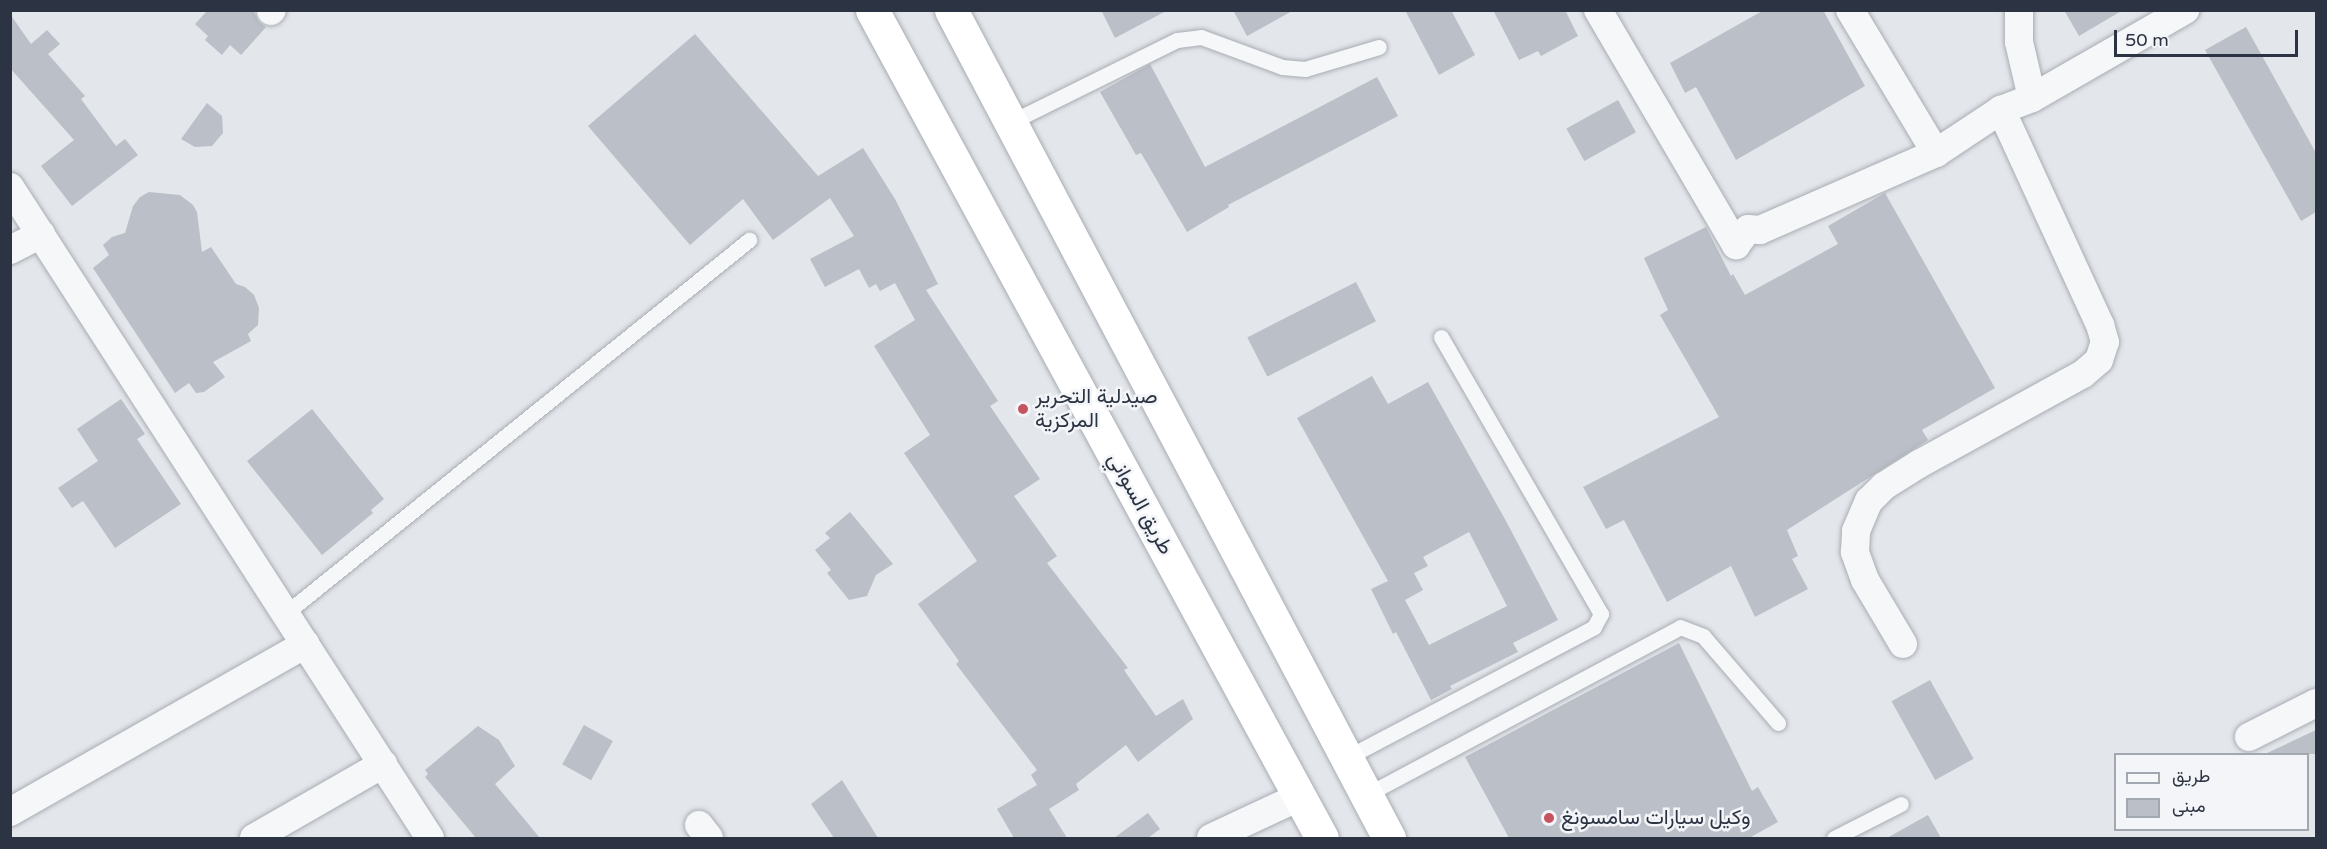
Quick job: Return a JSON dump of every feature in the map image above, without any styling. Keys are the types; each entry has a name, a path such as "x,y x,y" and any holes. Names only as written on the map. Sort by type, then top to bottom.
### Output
{"highway":[{"name":"طريق السواني","path":"872,10 1322,838"},
{"path":"951,10 1389,838"}],"street":[{"path":"1598,10 1736,245 1748,230 1760,230 1936,153 2001,110 2032,98 2185,10"},
{"path":"1850,10 1936,153"},
{"path":"2019,10 2019,42 2032,98"},
{"path":"1903,644 1865,580 1855,552 1856,531 1869,501 1884,486 1919,464 2083,374 2099,360 2105,342 2100,325 2001,110"},
{"path":"10,187 430,838"},
{"path":"10,250 41,234"},
{"path":"10,812 306,644"},
{"path":"2249,737 2316,703"},
{"path":"254,838 383,764"},
{"path":"1211,838 1299,796"}],"lane":[{"path":"1011,122 1177,40 1201,37 1282,68 1305,69 1379,47"},
{"path":"286,613 749,240"},
{"path":"1346,758 1594,627 1601,614 1441,337"},
{"path":"1366,795 1680,627 1703,636 1778,723"},
{"path":"1834,838 1900,804"}],"building":[{"path":"208,10 253,10 259,22 266,27 241,55 230,45 222,55 205,40 208,36 195,24"},
{"path":"1101,10 1168,10 1115,38"},
{"path":"1233,10 1294,10 1247,36"},
{"path":"1405,10 1451,10 1475,55 1439,75"},
{"path":"1493,10 1565,10 1578,36 1541,56 1538,51 1519,60"},
{"path":"1764,10 1823,10 1865,86 1736,160 1696,87 1685,93 1670,63"},
{"path":"2064,10 2123,10 2079,36"},
{"path":"10,14 31,44 47,30 60,44 48,54 85,96 81,99 116,146 125,139 138,155 72,206 41,166 74,140 10,68"},
{"path":"2246,27 2316,153 2316,212 2301,221 2205,50"},
{"path":"695,34 818,176 863,148 895,199 938,284 926,290 998,401 990,406 1040,479 1014,496 1057,556 1047,563 1128,668 1124,670 1156,716 1183,699 1193,719 1138,762 1126,745 1076,784 1079,790 1049,809 1067,838 1014,838 997,809 1037,785 1031,775 1037,770 956,664 959,661 918,604 977,561 904,453 930,435 874,346 915,320 895,283 880,291 876,284 869,288 859,269 825,287 810,259 854,236 830,198 773,240 743,199 690,245 588,126"},
{"path":"1150,64 1205,167 1377,77 1398,116 1228,205 1229,207 1187,232 1141,153 1136,155 1100,92"},
{"path":"1618,100 1636,132 1584,161 1566,129"},
{"path":"207,103 222,116 223,133 212,146 195,147 181,139"},
{"path":"149,192 180,195 193,205 197,212 202,252 211,247 236,284 245,287 254,295 259,308 258,325 248,334 251,341 213,362 225,377 204,392 196,393 189,383 175,393 93,268 109,255 103,245 112,237 125,233 133,206 140,197"},
{"path":"1885,193 1995,388 1922,430 1928,440 1787,530 1798,556 1792,559 1808,589 1755,617 1731,566 1667,602 1624,520 1606,529 1583,487 1719,417 1660,315 1668,310 1644,258 1706,227 1731,276 1733,274 1745,295 1838,244 1828,226"},
{"path":"1356,282 1376,321 1267,377 1247,337"},
{"path":"1372,376 1388,404 1428,382 1506,521 1558,620 1513,643 1518,652 1450,686 1452,689 1431,700 1396,632 1393,634 1371,589 1388,581 1297,418","holes":["1469,532 1507,606 1429,645 1405,600 1423,590 1414,573 1428,566 1423,557"]},
{"path":"121,399 145,434 137,439 181,504 115,548 83,501 72,508 58,488 98,461 77,429"},
{"path":"312,409 384,499 371,510 373,513 322,555 247,461"},
{"path":"850,512 893,564 876,575 867,596 849,600 827,573 831,570 815,550 830,538 825,533"},
{"path":"1679,643 1752,791 1758,787 1778,822 1749,838 1509,838 1465,757"},
{"path":"1930,680 1974,759 1935,780 1892,701"},
{"path":"584,725 613,741 591,780 562,764"},
{"path":"478,726 499,740 515,766 495,784 540,838 476,838 425,777 428,774 425,770"},
{"path":"2316,730 2316,754 2267,753"},
{"path":"842,780 878,838 834,838 811,804"},
{"path":"1148,813 1160,829 1148,838 1114,838"},
{"path":"1928,815 1941,838 1887,838"}],"place":[{"name":"صيدلية التحرير المركزية","path":"1023,409"},
{"name":"وكيل سيارات سامسونغ","path":"1549,818"}]}
